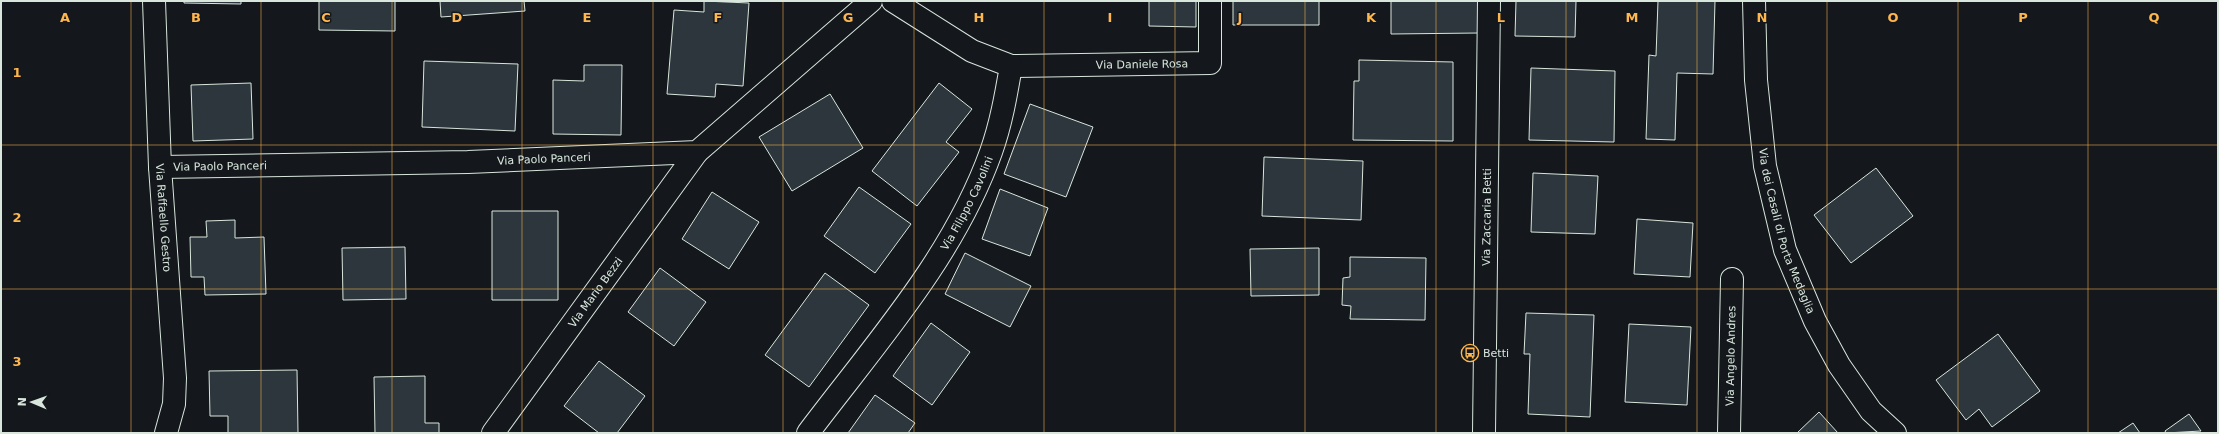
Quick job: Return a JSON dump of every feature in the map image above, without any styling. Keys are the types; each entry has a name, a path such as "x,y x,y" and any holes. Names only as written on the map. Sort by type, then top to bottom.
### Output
{"street":[{"name":"Via Raffaello Gestro","path":"154,1 160,167 175,378 174,404 166,433"},
{"path":"697,152 871,1"},
{"path":"893,1 972,51 1012,66"},
{"name":"Via Daniele Rosa","path":"1012,66 1210,64 1210,1"},
{"name":"Via Zaccaria Betti","path":"1484,433 1489,1"},
{"name":"Via dei Casali di Porta Medaglia","path":"1754,1 1756,80 1765,166 1786,250 1815,320 1839,366 1871,411 1895,433"},
{"name":"Via Filippo Cavolini","path":"808,433 924,280 952,234 991,152 1003,112 1012,66"},
{"name":"Via Paolo Panceri","path":"160,167 468,162 697,152"},
{"name":"Via Mario Bezzi","path":"493,433 697,152"},
{"name":"Via Angelo Andres","path":"1729,433 1732,279"}],"building":[{"path":"184,1 241,1 241,4 184,3"},
{"path":"319,1 395,1 395,31 319,30"},
{"path":"440,1 524,1 525,11 441,17"},
{"path":"704,1 749,3 743,86 716,84 715,97 667,94 674,10 704,12"},
{"path":"1149,1 1196,1 1196,27 1149,26"},
{"path":"1233,1 1319,1 1319,25 1233,25"},
{"path":"1391,1 1478,1 1478,33 1391,34"},
{"path":"1516,1 1576,1 1575,37 1515,36"},
{"path":"1658,1 1715,1 1713,74 1677,73 1675,140 1646,139 1649,55 1656,56"},
{"path":"1359,60 1453,62 1453,141 1353,140 1354,81 1359,81"},
{"path":"424,61 518,64 515,131 422,127"},
{"path":"584,65 622,65 621,135 553,134 553,80 584,81"},
{"path":"1531,68 1615,71 1614,142 1529,140"},
{"path":"251,83 253,139 193,141 191,85"},
{"path":"939,83 972,109 946,142 959,152 917,206 872,171"},
{"path":"830,94 863,148 792,191 759,137"},
{"path":"1030,104 1093,127 1066,197 1004,174"},
{"path":"1264,157 1363,161 1361,220 1262,216"},
{"path":"1876,168 1913,216 1851,263 1814,215"},
{"path":"1533,173 1598,176 1595,234 1531,232"},
{"path":"859,187 911,224 875,273 824,236"},
{"path":"1000,189 1048,208 1030,256 982,239"},
{"path":"712,192 759,222 729,269 682,239"},
{"path":"492,211 558,211 558,300 492,300"},
{"path":"1637,219 1693,223 1690,277 1634,274"},
{"path":"235,220 235,238 264,237 266,294 205,295 204,277 191,277 190,237 207,237 206,221"},
{"path":"405,247 406,299 343,300 342,248"},
{"path":"1319,248 1319,295 1251,296 1250,249"},
{"path":"965,253 1031,286 1010,327 945,294"},
{"path":"1350,257 1426,258 1425,320 1350,319 1351,306 1342,305 1343,278 1350,277"},
{"path":"660,268 706,302 674,346 628,312"},
{"path":"825,273 869,305 809,387 765,355"},
{"path":"1526,313 1594,315 1590,417 1528,414 1530,354 1524,354"},
{"path":"931,323 970,352 932,405 893,376"},
{"path":"1629,324 1691,327 1687,405 1625,402"},
{"path":"1998,334 2040,391 1992,427 1979,409 1966,420 1936,380"},
{"path":"599,361 645,396 617,433 599,433 564,406"},
{"path":"297,370 298,433 228,433 228,416 210,416 209,371"},
{"path":"425,376 425,423 439,423 439,433 375,433 374,377"},
{"path":"875,395 915,423 908,433 848,433"},
{"path":"1819,412 1838,433 1797,433"},
{"path":"2189,414 2201,431 2166,433 2165,431"},
{"path":"2133,423 2140,433 2118,433"}],"place":[{"name":"Betti","path":"1470,353"}]}
